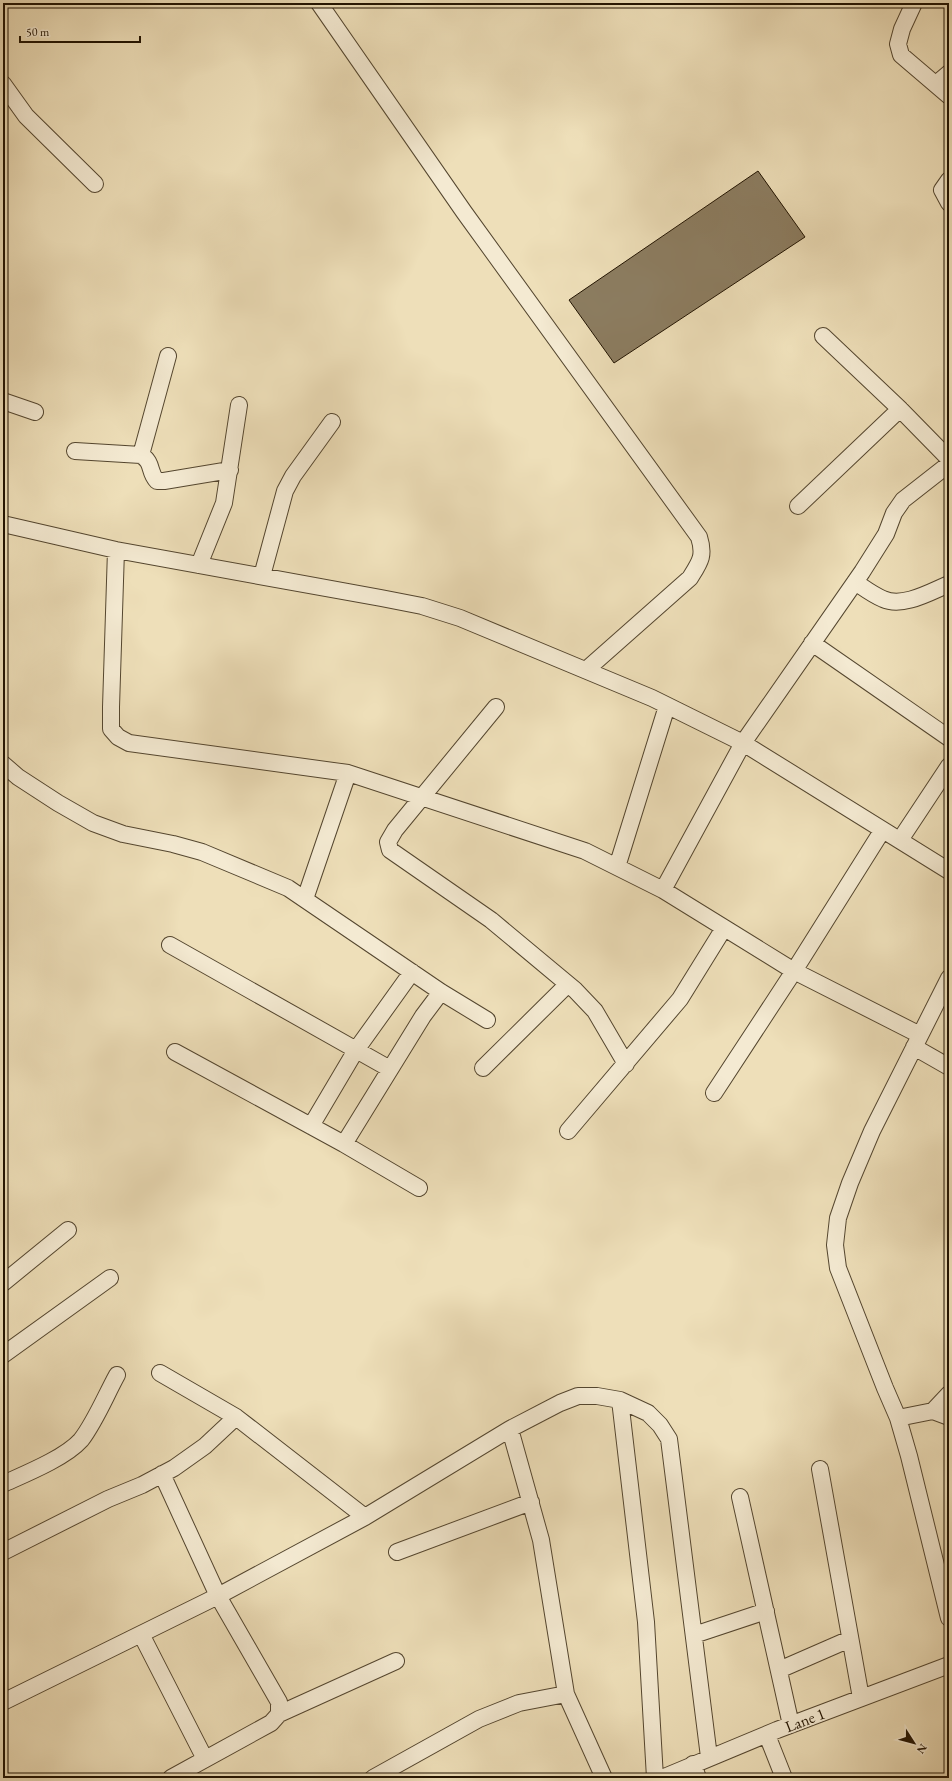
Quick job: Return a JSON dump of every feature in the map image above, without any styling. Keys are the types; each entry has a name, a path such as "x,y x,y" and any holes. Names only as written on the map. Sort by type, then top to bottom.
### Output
{"street":[{"path":"319,3 464,212 699,537 703,548 701,562 690,578 586,670"},
{"path":"914,3 902,30 898,44 901,55 949,96"},
{"path":"936,84 949,73"},
{"path":"3,84 26,116 95,184"},
{"path":"949,180 942,190 949,204"},
{"path":"823,336 900,409 949,459"},
{"path":"141,455 168,356"},
{"path":"3,401 35,412"},
{"path":"199,565 224,503 239,406"},
{"path":"798,506 900,409"},
{"path":"262,576 285,491 293,476 332,422"},
{"path":"75,451 141,455 148,460 153,477 157,481 230,470"},
{"path":"663,890 743,743 855,582 883,539 894,513 903,500 949,464"},
{"path":"3,524 116,550 422,606 460,618 586,670 667,706 743,743 882,831 900,840 949,871"},
{"path":"116,550 111,729 118,736 129,743 348,773 585,851 663,890 794,971 917,1041 949,1068"},
{"path":"855,582 883,599 895,602 911,599 949,584"},
{"path":"812,642 949,738"},
{"path":"617,867 667,706"},
{"path":"496,707 395,830 388,842 390,850 491,920 568,984 595,1012 626,1064"},
{"path":"3,764 18,777 58,803 93,823 123,834 173,844 202,852 281,885 305,899 441,992 487,1020"},
{"path":"900,840 949,766"},
{"path":"305,899 348,773"},
{"path":"714,1093 794,971 882,831"},
{"path":"568,1132 680,1000 724,928"},
{"path":"170,945 390,1069"},
{"path":"311,1126 356,1050 412,972"},
{"path":"949,978 872,1131 850,1183 838,1218 835,1245 838,1268 884,1388 898,1418 909,1456 949,1618"},
{"path":"483,1068 568,984"},
{"path":"344,1144 423,1016 441,992"},
{"path":"176,1052 344,1144 419,1188"},
{"path":"3,1283 68,1230"},
{"path":"3,1355 110,1278"},
{"path":"160,1373 236,1417 365,1517"},
{"path":"3,1484 47,1463 69,1450 80,1440 117,1375"},
{"path":"933,1411 949,1394"},
{"path":"3,1702 218,1596 365,1517 510,1428 560,1402 578,1396 597,1396 620,1400 648,1413 660,1425 669,1440 709,1757"},
{"path":"620,1400 646,1622 655,1778"},
{"path":"898,1418 933,1411 949,1417"},
{"path":"3,1552 162,1474 204,1446 236,1417"},
{"path":"510,1428 541,1540 566,1694 604,1778"},
{"path":"820,1469 861,1698"},
{"path":"162,1474 218,1596 280,1702 279,1714"},
{"path":"740,1496 791,1725"},
{"path":"397,1552 531,1502"},
{"path":"694,1634 766,1611"},
{"path":"141,1634 206,1759"},
{"path":"779,1670 850,1639"},
{"path":"171,1778 271,1723 279,1714 396,1661"},
{"name":"Lane 1","path":"662,1778 696,1771 709,1757 949,1665"},
{"path":"373,1778 497,1710 519,1703 566,1694"},
{"path":"767,1735 784,1778"}],"building":[{"path":"758,171 805,237 614,363 569,300"}]}
